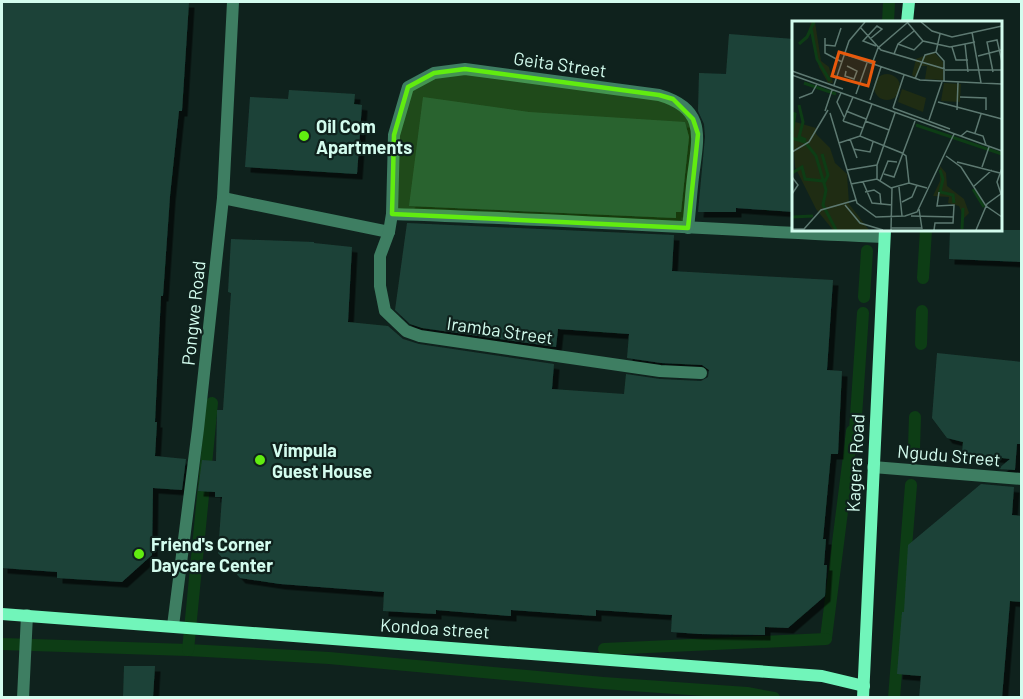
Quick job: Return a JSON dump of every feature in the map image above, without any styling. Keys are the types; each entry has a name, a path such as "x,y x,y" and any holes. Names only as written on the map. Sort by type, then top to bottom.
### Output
{"street":[{"name":"Pongwe Road","path":"173,626 198,429 223,198 233,2"},
{"path":"907,21 909,2"},
{"name":"Geita Street","path":"393,187 394,135 408,87 434,73 465,69 647,93 673,99 685,108 693,119 698,134 688,228"},
{"name":"Iramba Street","path":"393,187 389,232 380,256 380,286 385,311 406,331 420,336 660,371 701,373"},
{"path":"223,198 389,232"},
{"path":"392,214 475,215 688,228 792,231"},
{"path":"806,231 884,233"},
{"name":"Kagera Road","path":"863,692 884,233"},
{"name":"Ngudu Street","path":"873,466 1022,479"},
{"name":"Kondoa street","path":"2,614 822,676 863,692"},
{"path":"23,698 27,615"}],"highlighted area":[{"path":"465,69 659,95 673,99 693,119 698,134 688,228 392,214 394,135 408,87 434,73"}],"building":[{"path":"2,2 189,2 182,111 179,111 163,296 161,296 155,422 157,422 155,456 186,459 182,490 153,488 152,555 122,582 57,578 57,572 2,568"},
{"path":"729,34 792,39 792,212 736,208 736,212 698,212 705,137 704,124 698,111 699,73 726,74"},
{"name":"Oil Com Apartments","path":"289,90 355,94 354,104 362,105 357,174 245,167 250,97 288,99"},
{"path":"423,97 529,112 685,122 689,137 681,212 676,212 676,218 409,206"},
{"path":"407,223 674,235 672,271 833,280 827,370 842,371 838,454 831,454 823,539 826,539 824,565 827,565 825,596 788,628 765,627 765,635 699,634 671,632 672,615 596,610 596,616 511,610 511,616 436,610 436,614 383,611 384,592 280,584 240,578 218,553 222,497 215,497 215,492 198,491 202,460 216,461 217,410 223,410 231,293 228,292 231,239 314,242 352,247 348,322 388,326 403,339 419,344 554,364 552,389 624,394 626,374 660,379 701,381 708,377 709,370 702,365 661,363 627,358 629,334 558,329 556,347 422,328 410,324 395,310"},
{"path":"1022,230 1022,262 949,259 950,231"},
{"path":"937,353 1022,362 1022,444 1017,444 1015,470 998,469 1010,459 962,453 963,442 947,438 932,418"},
{"path":"981,484 1014,487 1012,515 1022,516 1022,602 1010,601 1002,698 919,698 921,676 897,674 908,545"},
{"path":"124,666 155,666 153,698 123,698"}],"waterway":[{"path":"888,21 889,2"},
{"path":"923,278 926,231"},
{"path":"864,297 867,251"},
{"path":"921,344 922,311"},
{"path":"826,638 852,431 855,431 863,313"},
{"path":"188,650 212,403"},
{"path":"914,448 915,417"},
{"path":"894,698 911,485"},
{"path":"604,649 826,639"},
{"path":"2,644 188,650 329,658 603,683 747,693 774,698"}],"place":[{"name":"Oil Com Apartments","path":"304,136"},
{"name":"Vimpula Guest House","path":"260,460"},
{"name":"Friend's Corner Daycare Center","path":"139,554"}]}
